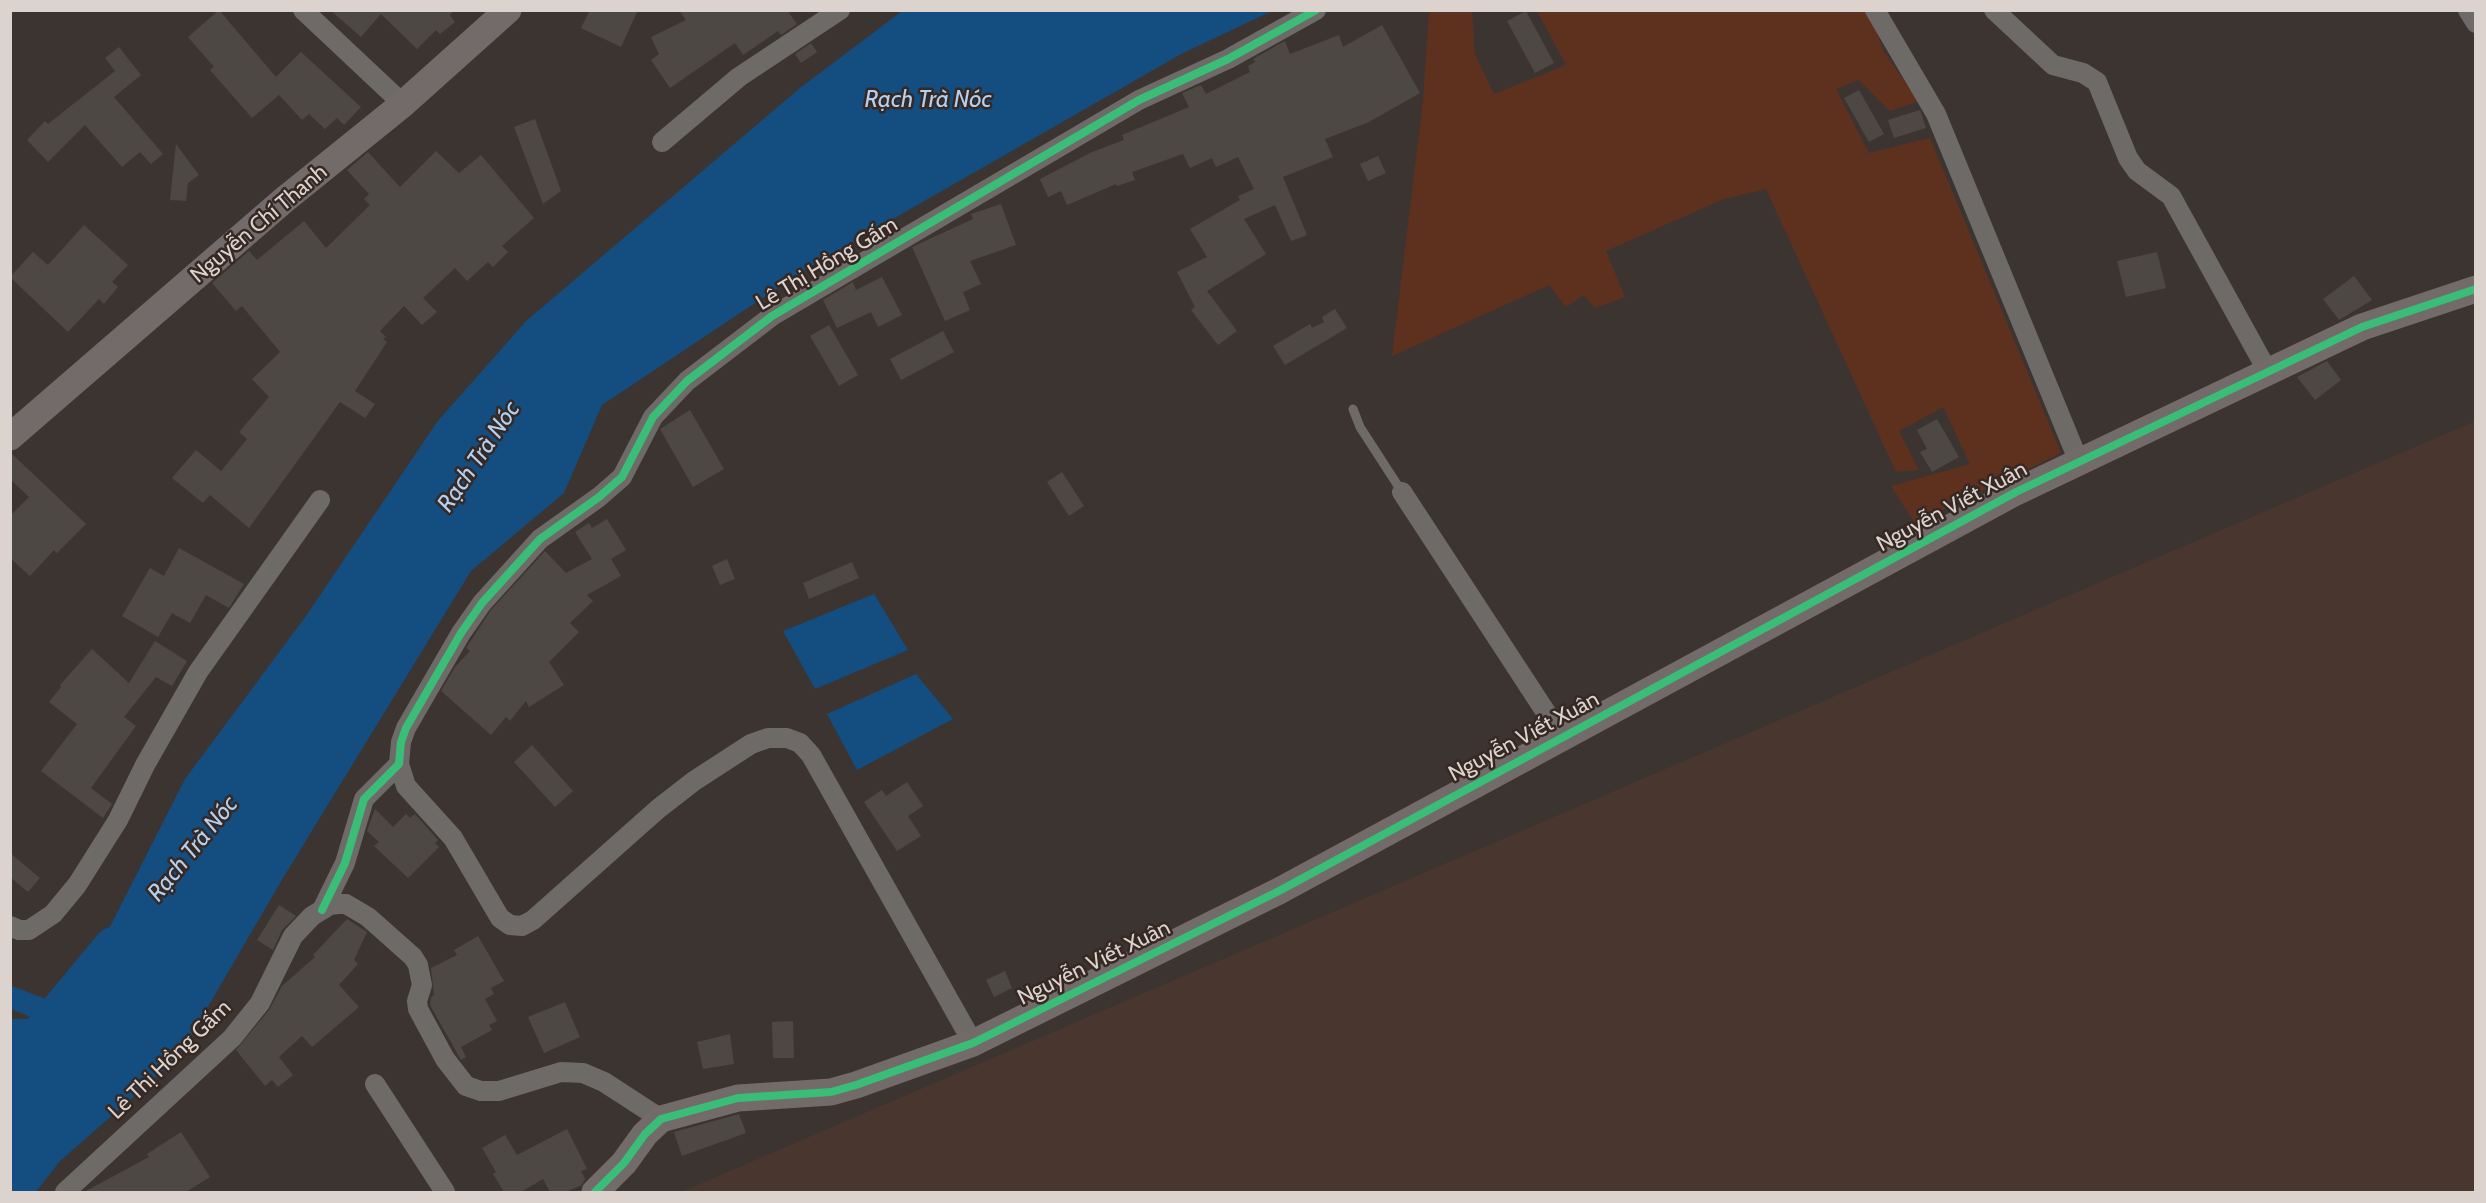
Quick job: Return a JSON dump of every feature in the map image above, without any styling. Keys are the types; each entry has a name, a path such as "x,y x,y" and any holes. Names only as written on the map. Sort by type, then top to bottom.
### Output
{"street":[{"path":"303,10 404,105"},
{"name":"Nguyễn Chí Thanh","path":"10,437 284,200 404,105 508,10"},
{"path":"662,142 739,77 840,10"},
{"name":"Lê Thị Hồng Gấm","path":"65,1192 232,1038 260,1003 293,936 322,910 345,863 364,799 399,764 401,742 423,694 482,603 540,539 599,497 622,477 653,417 687,381 772,316 1139,100 1228,59 1316,10"},
{"path":"1875,10 1936,114 2079,462"},
{"path":"1994,10 2053,65 2084,73 2097,82 2128,158 2137,171 2171,196 2268,372"},
{"path":"2468,10 2475,23"},
{"name":"Nguyễn Viết Xuân","path":"661,1119 738,1098 831,1092 856,1086 973,1043 1279,891 2016,492 2362,327 2475,289"},
{"path":"1402,492 1562,737"},
{"path":"10,926 19,930 29,930 53,914 77,885 118,820 150,755 198,672 320,500"},
{"path":"399,764 406,786 453,838 500,918 510,925 522,926 533,920 658,809 693,782 751,744 768,738 787,738 800,743 811,755 973,1043"},
{"path":"322,910 330,905 346,904 368,917 413,957 418,965 422,985 417,1000 418,1010 445,1059 465,1086 481,1091 499,1091 561,1072 583,1073 604,1082 661,1119 645,1134 624,1163 595,1192"},
{"path":"375,1084 445,1192"}],"lane":[{"path":"1353,410 1360,427 1402,492"}],"shaded area":[{"path":"1429,11 1472,11 1475,54 1494,94 1566,65 1537,11 1869,11 1884,52 1919,101 1890,111 1859,80 1836,89 1869,153 1930,138 2061,453 1915,523 1891,486 1970,464 1943,407 1899,431 1919,470 1896,472 1766,189 1724,199 1606,251 1625,297 1595,308 1584,295 1566,307 1549,285 1392,356 1423,101"},
{"path":"2475,421 2475,1192 681,1192"}],"water":[{"name":"Rạch Trà Nóc","path":"902,11 1272,11 1183,53 809,267 602,405 564,493 471,571 283,878 178,1058 60,1161 36,1192 11,1192 11,1019 36,1019 60,1025 185,779 306,616 437,422 526,321 800,88"},
{"path":"874,594 908,650 815,689 783,631"},
{"path":"916,674 953,719 857,770 827,714"}],"building":[{"path":"219,10 276,77 301,52 361,107 344,125 337,118 325,129 309,114 302,120 279,95 252,118 210,70 214,67 188,37"},
{"path":"330,10 454,10 450,15 455,22 440,34 436,30 417,49 381,14 361,37"},
{"path":"590,10 638,10 621,47 581,28"},
{"path":"679,10 787,10 797,24 781,35 778,31 743,55 735,43 670,88 651,60 659,54 651,37 686,20"},
{"path":"1526,11 1554,63 1535,73 1507,21"},
{"path":"1382,25 1420,93 1369,122 1325,139 1333,157 1283,177 1307,235 1291,241 1275,205 1244,219 1266,254 1207,291 1237,331 1218,345 1191,310 1195,307 1177,272 1207,257 1190,229 1240,200 1238,196 1254,189 1238,157 1216,167 1212,158 1190,168 1183,154 1132,172 1135,180 1117,186 1116,184 1067,205 1061,191 1048,197 1040,179 1092,152 1124,140 1122,135 1189,107 1182,93 1201,85 1206,94 1250,72 1248,66 1255,62 1253,59 1285,41 1290,54 1339,35 1343,47"},
{"path":"811,43 817,52 801,63 795,54"},
{"path":"119,47 141,75 114,97 163,154 151,164 140,152 122,167 85,125 48,162 27,140 45,121 48,124 115,71 105,58"},
{"path":"1859,90 1884,134 1869,142 1844,98"},
{"path":"1920,110 1926,128 1894,138 1888,120"},
{"path":"535,119 561,191 543,204 514,127"},
{"path":"176,144 199,175 188,183 186,201 170,200"},
{"path":"436,151 459,173 481,155 534,218 502,246 508,252 493,267 488,262 467,281 455,268 423,298 437,312 422,325 404,306 380,331 386,337 383,339 387,342 355,391 375,404 365,418 340,402 249,528 210,495 203,503 172,478 196,450 221,471 247,439 239,432 269,397 252,379 280,352 242,306 236,311 212,283 249,251 257,260 304,221 326,248 370,205 364,199 369,194 347,170 368,152 400,187"},
{"path":"1378,156 1386,173 1368,181 1360,164"},
{"path":"1001,204 1016,245 970,261 981,284 963,292 970,310 945,321 912,247 973,219 971,214"},
{"path":"84,225 128,265 112,282 118,287 104,304 99,299 68,332 10,277 33,252 48,265"},
{"path":"2157,252 2166,288 2126,297 2117,261"},
{"path":"2354,276 2372,300 2339,320 2323,299"},
{"path":"882,277 902,315 878,327 871,312 837,328 823,300 853,282 856,290"},
{"path":"1335,309 1347,328 1285,365 1273,346 1310,324 1312,328 1324,322 1322,317"},
{"path":"829,325 858,375 839,386 810,336"},
{"path":"943,331 954,352 901,380 890,359"},
{"path":"2327,361 2341,380 2315,400 2297,377"},
{"path":"690,410 724,469 693,487 660,429"},
{"path":"1937,419 1959,457 1932,472 1920,452 1927,449 1917,430"},
{"path":"10,452 86,524 57,553 54,550 30,576 10,558 10,516 29,497 10,479"},
{"path":"1062,472 1084,506 1069,516 1047,482"},
{"path":"607,519 626,550 611,559 621,576 587,595 593,601 570,623 579,632 549,662 564,685 529,707 526,701 510,721 506,717 491,735 441,691 455,667 470,651 466,648 491,610 545,551 566,573 592,559 575,532 589,523 592,528"},
{"path":"179,548 244,584 229,608 206,595 190,623 172,613 158,637 122,616 150,568 164,576"},
{"path":"727,559 735,579 720,585 712,566"},
{"path":"852,562 859,578 809,599 803,583"},
{"path":"155,641 187,661 172,686 156,677 124,717 136,726 91,788 112,804 103,818 41,771 77,724 49,702 61,687 60,685 92,649 129,683"},
{"path":"532,745 573,791 555,807 514,762"},
{"path":"907,782 923,806 908,816 921,836 897,851 864,802 882,790 886,796"},
{"path":"375,809 393,827 406,814 410,818 415,814 438,840 435,843 439,847 408,878 374,846 379,842 367,831"},
{"path":"10,853 40,878 28,892 10,877"},
{"path":"279,905 296,916 282,930 273,950 257,940"},
{"path":"347,919 367,932 354,960 358,964 339,985 359,1007 312,1047 302,1036 279,1057 293,1075 278,1087 272,1080 265,1086 236,1050 269,1010 282,986 315,957 313,955"},
{"path":"478,936 504,981 491,988 494,994 485,999 497,1021 489,1025 492,1030 461,1047 466,1057 461,1060 430,1005 431,997 434,995 431,968 457,955 454,950"},
{"path":"1005,971 1012,988 994,997 986,980"},
{"path":"565,1002 580,1037 544,1053 528,1017"},
{"path":"793,1021 794,1058 773,1058 772,1022"},
{"path":"730,1034 734,1064 703,1069 697,1042"},
{"path":"739,1114 746,1133 682,1156 674,1132"},
{"path":"567,1129 587,1169 581,1171 585,1179 582,1185 565,1192 550,1192 543,1179 521,1192 504,1192 482,1148 505,1135 517,1155"},
{"path":"181,1132 210,1177 186,1192 84,1192 149,1157 147,1154"}],"waterway":[{"name":"Rạch Trà Nóc","path":"10,1070 113,946"},
{"path":"10,997 56,1015"}],"cycle path":[{"path":"322,910 345,863 364,799 399,764 401,742 406,728 461,633 482,603 540,539 599,497 622,477 653,417 687,381 772,316 1139,100 1228,59 1316,10"},
{"path":"595,1192 624,1163 645,1134 661,1119 738,1098 831,1092 973,1043 1279,891 2016,492 2362,327 2476,289"}]}
